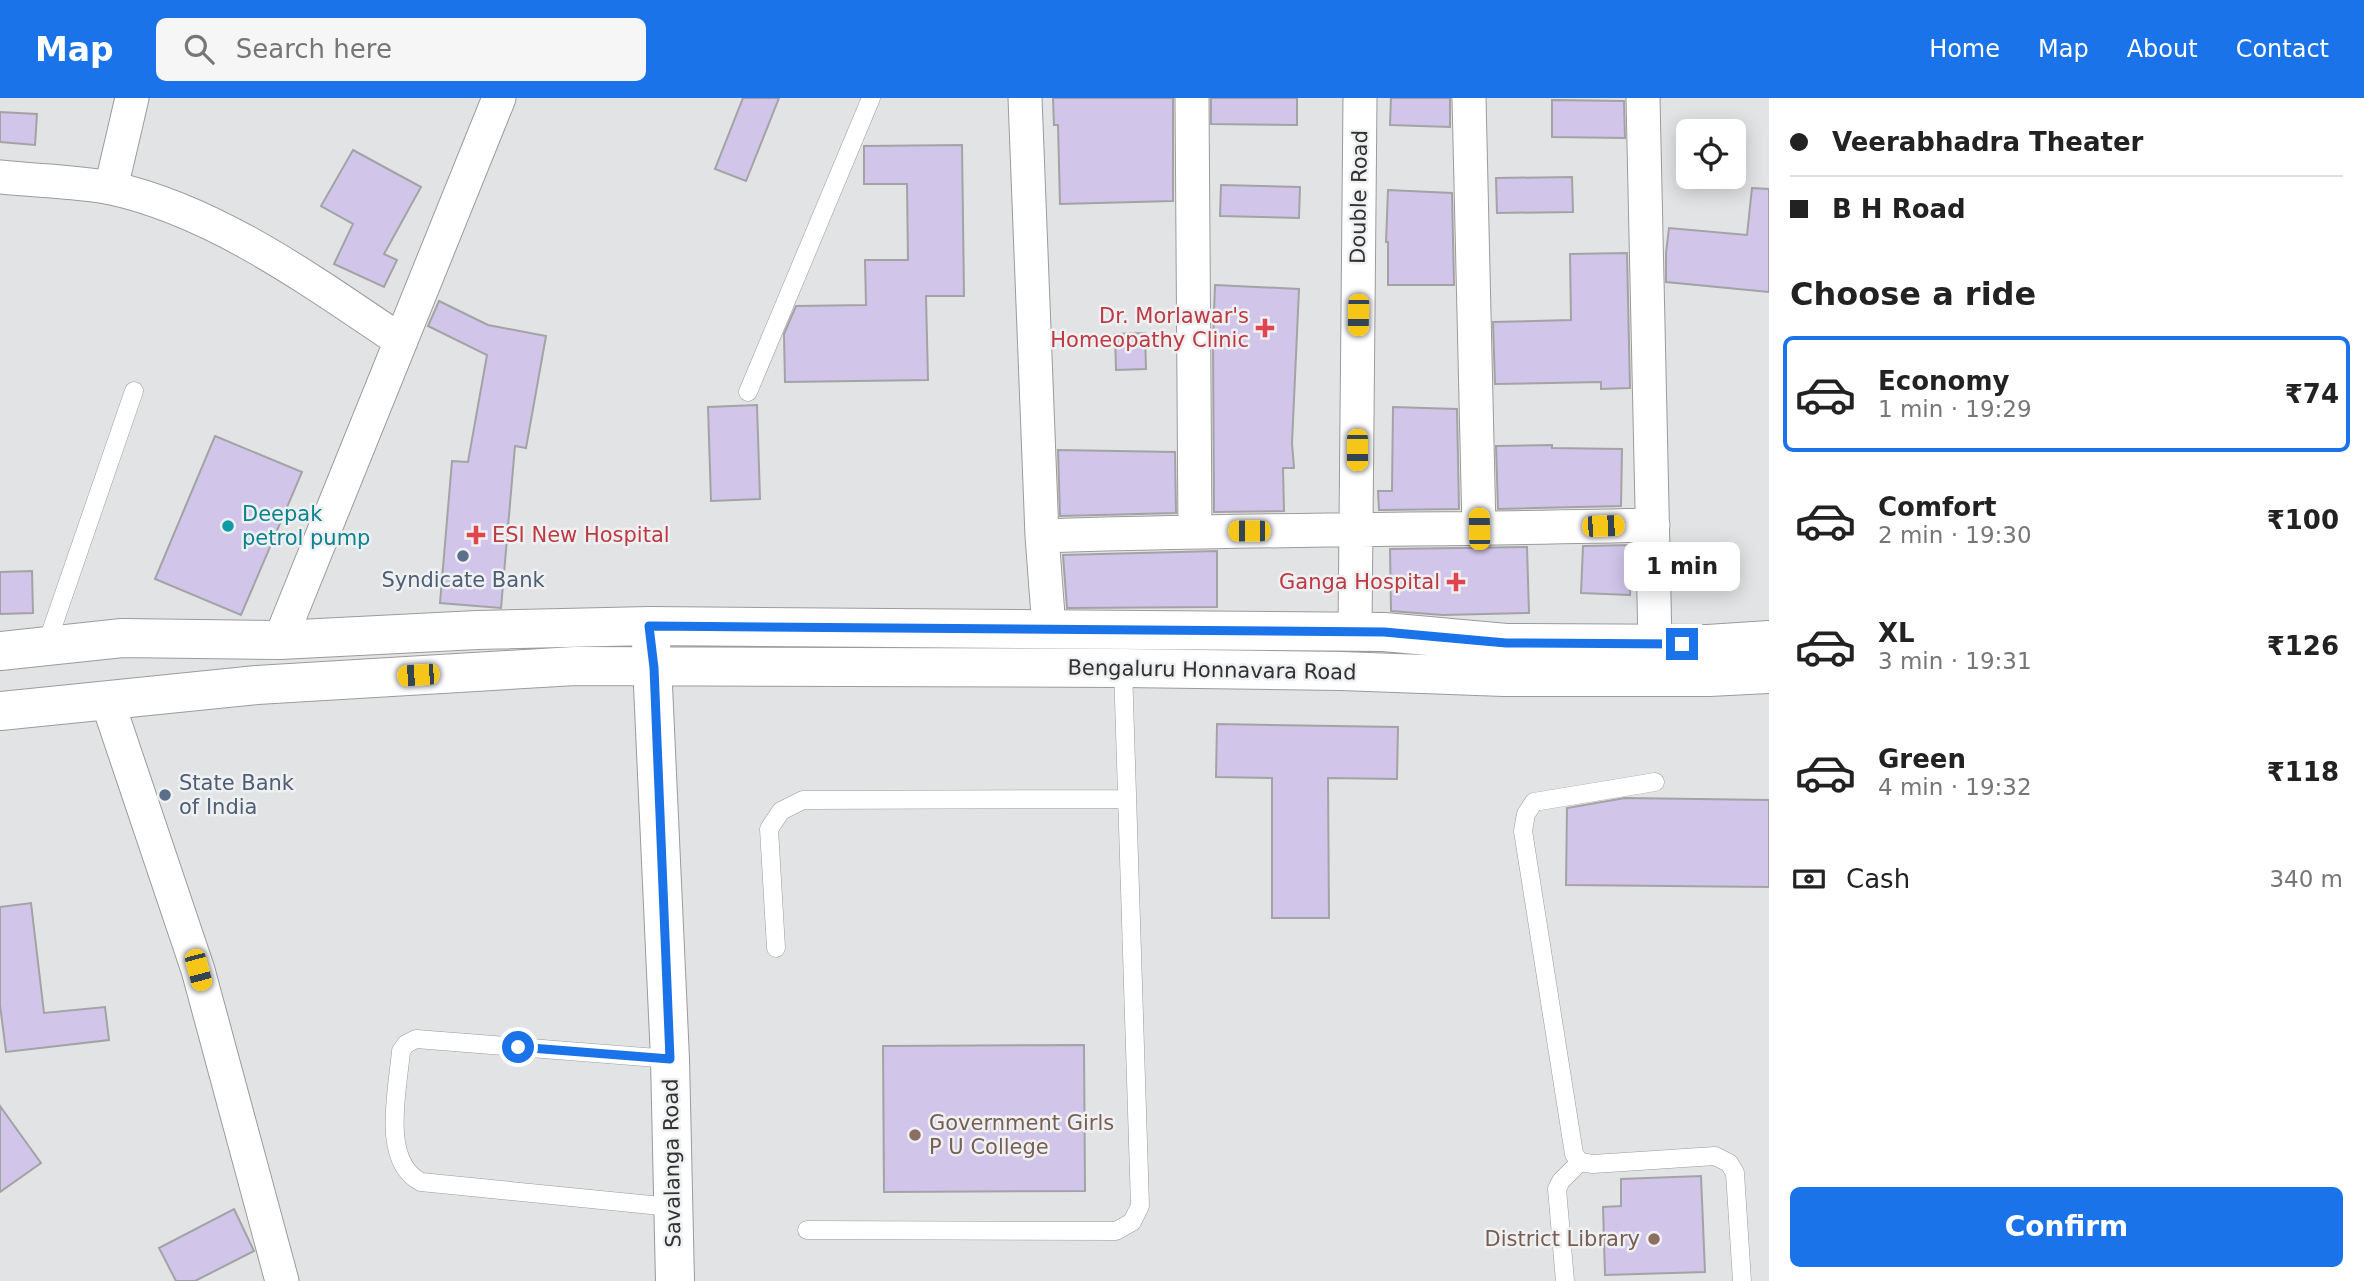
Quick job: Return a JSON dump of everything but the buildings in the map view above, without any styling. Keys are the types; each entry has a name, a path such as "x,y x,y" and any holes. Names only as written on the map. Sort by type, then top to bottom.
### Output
{"main road":[{"path":"0,650 122,638 280,640 477,630 649,626 1355,632 1506,643 1708,644 1769,639"},
{"name":"Savalanga Road","path":"649,626 654,668 670,1059 671,1207 675,1281"},
{"name":"Bengaluru Honnavara Road","path":"0,711 257,685 575,666 1123,668 1341,671 1504,677 1709,677 1769,674"}],"street":[{"path":"111,188 132,98"},
{"path":"280,640 499,98"},
{"path":"1025,98 1042,536 1049,629"},
{"path":"1192,98 1195,531"},
{"name":"Double Road","path":"1355,632 1360,98"},
{"path":"1469,98 1479,529"},
{"path":"1643,98 1655,643"},
{"path":"0,177 111,188 191,213 308,279 401,341"},
{"path":"1042,536 1195,531 1356,531 1653,525"},
{"path":"107,700 198,970 282,1281"}],"lane":[{"path":"748,392 871,98"},
{"path":"46,646 134,391"},
{"path":"807,1230 1116,1231 1132,1222 1140,1206 1125,799 1123,668"},
{"path":"1655,782 1534,802 1526,814 1523,831 1574,1154 1580,1162 1593,1164 1715,1156 1729,1163 1735,1172 1742,1281"},
{"path":"776,948 769,829 781,811 803,800 1125,799"},
{"path":"670,1059 416,1039 405,1044 401,1051 395,1140 398,1156 406,1170 421,1182 671,1207"},
{"path":"1565,1281 1557,1189 1561,1181 1580,1162"}],"place":[{"name":"Dr. Morlawar's Homeopathy Clinic","path":"1265,328"},
{"name":"Deepak petrol pump","path":"228,526"},
{"name":"ESI New Hospital","path":"476,535"},
{"name":"Syndicate Bank","path":"463,556"},
{"name":"Ganga Hospital","path":"1456,582"},
{"name":"State Bank of India","path":"165,795"},
{"name":"Government Girls P U College","path":"915,1135"},
{"name":"District Library","path":"1654,1239"}],"route":[{"path":"518,1047 670,1059 654,668 649,626 1384,632 1506,643 1682,644"}]}
